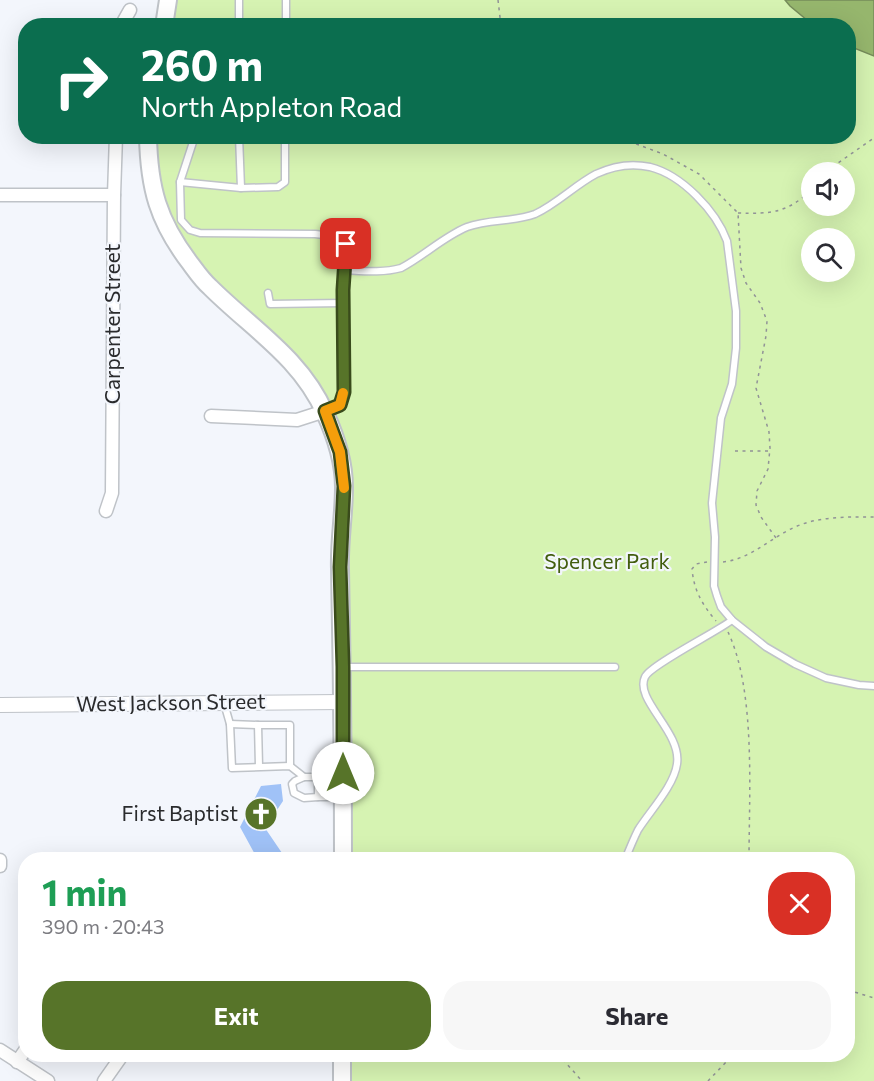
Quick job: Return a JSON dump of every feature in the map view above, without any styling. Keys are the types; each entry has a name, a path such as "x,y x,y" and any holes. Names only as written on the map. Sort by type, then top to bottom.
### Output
{"main road":[{"path":"166,18 168,0"},
{"path":"148,144 148,168 157,206 176,245 208,286 275,344 301,371 325,411 340,452 344,486 340,567 343,667 343,852"},
{"path":"342,1062 342,1081"}],"street":[{"path":"126,18 130,10"},
{"name":"Carpenter Street","path":"106,511 112,493 116,144"},
{"path":"0,195 114,195"},
{"path":"212,416 297,420 325,411"},
{"name":"West Jackson Street","path":"0,705 343,702"},
{"path":"0,860 0,866"},
{"path":"0,1050 48,1081"},
{"path":"104,1081 117,1062"}],"lane":[{"path":"239,0 239,18"},
{"path":"286,0 286,18"},
{"path":"192,144 180,182 181,220 190,230 200,233 315,234 333,236 346,244 343,303 344,392 340,405 325,411"},
{"path":"239,144 240,188"},
{"path":"180,182 240,188 278,187 285,182 285,144"},
{"path":"346,270 371,271 401,268 467,227 536,213 593,176 616,167 648,166 680,182 702,201 724,233 736,311 736,348 732,384 721,418 712,503 715,537 714,586 717,596 732,620 766,647 795,664 826,678 874,686"},
{"path":"268,293 270,304 343,303"},
{"path":"628,852 637,832 672,779 678,754 674,740 646,696 644,678 658,665 732,620"},
{"path":"343,667 615,667"},
{"path":"224,703 230,724 232,768 290,766 304,777"},
{"path":"230,724 290,725 290,766"},
{"path":"258,725 259,766"},
{"path":"318,796 318,777 304,777 292,784 294,793 304,798 343,797"}],"path":[{"path":"498,0 500,18"},
{"path":"839,162 874,138"},
{"path":"738,213 762,214 783,210 801,199"},
{"path":"735,452 770,451"},
{"path":"749,852 749,758 746,706 740,663 725,626 716,621 702,605 694,585 692,569 696,564 704,561 714,563 735,561 750,555 794,527 815,520 874,517"},
{"path":"855,992 874,998"},
{"path":"565,1062 582,1081"},
{"path":"708,1081 726,1062"}],"green space":[{"path":"168,0 785,0 805,18 165,18"},
{"name":"Spencer Park","path":"856,49 874,56 874,1081 341,1081 341,1062 855,1062 855,852 341,852 344,486 325,411 176,245 150,144 856,144"}],"shaded area":[{"path":"785,0 874,0 874,56 856,49 856,18 805,18"}],"building":[{"name":"First Baptist","path":"281,784 283,801 265,828 281,852 254,852 240,827 261,786"}],"slow traffic":[{"path":"343,393 340,405 325,411 340,452 344,488"}],"place":[{"name":"First Baptist","path":"261,814"}],"route":[{"path":"343,773 340,552 344,486 340,452 325,411 340,405 344,392 343,290 346,244"}]}
